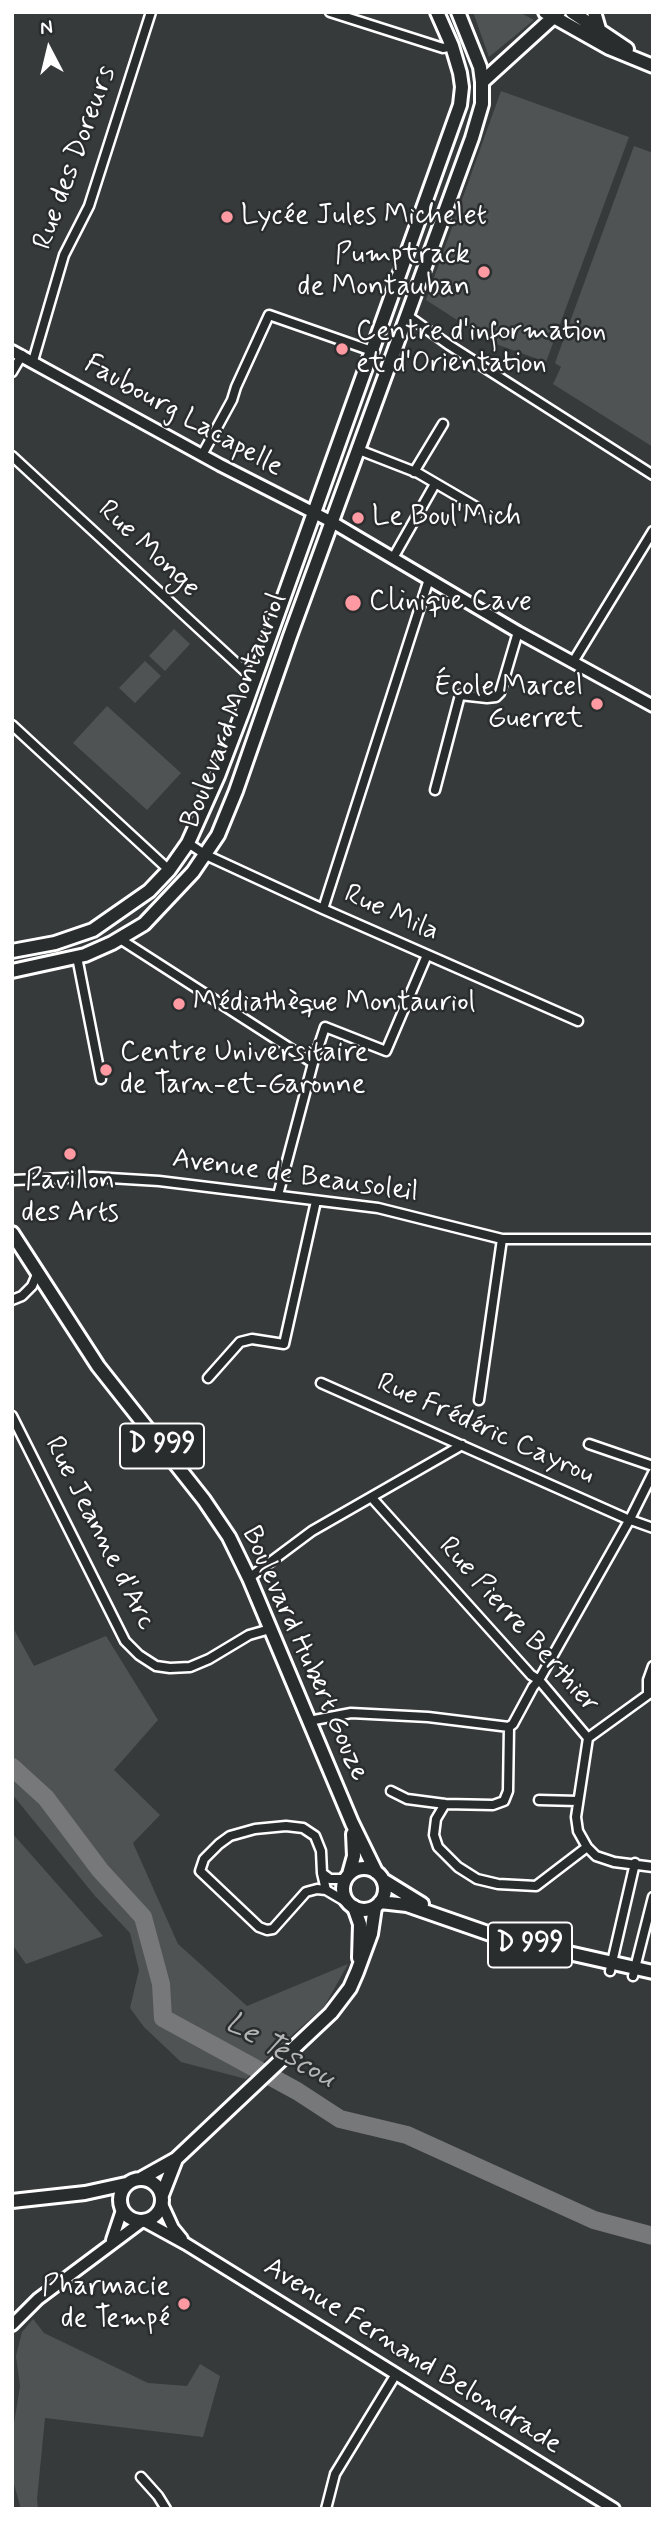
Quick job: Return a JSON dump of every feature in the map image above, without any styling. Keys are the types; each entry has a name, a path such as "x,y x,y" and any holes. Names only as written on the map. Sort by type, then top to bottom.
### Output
{"main road":[{"name":"Boulevard Montauriol","path":"12,951 55,943 93,930 149,891 169,870 188,843 218,776 255,676 460,105 460,73 437,12"},
{"path":"458,12 480,67 482,82"},
{"path":"572,12 652,65"},
{"path":"594,12 600,29"},
{"path":"482,82 553,14 609,48 652,65"},
{"name":"Boulevard Montauriol","path":"12,971 102,949 144,924 165,904 206,855 218,835 472,138 482,104 482,82"},
{"name":"Boulevard Hubert Gouze","path":"12,1233 98,1366 204,1500 229,1538 249,1578 352,1823 379,1876"},
{"name":"Boulevard Hubert Gouze","path":"347,1877 354,1856 352,1823"},
{"path":"12,2201 85,2193 126,2184 176,2159 331,2013 350,1988 357,1972 371,1934 377,1905 385,1891 379,1876 365,1868 347,1877 343,1891 360,1931 357,1972"},
{"name":"D 999","path":"379,1876 440,1916"},
{"path":"351,1905 364,1910 377,1905"},
{"name":"D 999","path":"377,1905 407,1905 502,1938 611,1967 634,1972 653,1972"},
{"path":"126,2184 119,2198 121,2209 126,2216 143,2221 156,2215 176,2159"},
{"path":"142,2178 158,2187 162,2199"},
{"path":"85,2193 121,2209"}],"street":[{"name":"Rue des Doreurs","path":"12,372 89,206 151,12"},
{"path":"330,12 443,48 452,46"},
{"path":"202,455 232,400 269,315 372,351"},
{"path":"408,316 449,345 653,474"},
{"name":"Faubourg Lacapelle","path":"22,355 202,455 332,522 518,632 653,706"},
{"path":"414,472 443,424"},
{"path":"359,450 414,472 478,508"},
{"name":"Rue Monge","path":"12,456 247,673 255,676"},
{"path":"393,558 434,485"},
{"path":"573,662 652,534"},
{"path":"323,909 429,579"},
{"path":"435,790 460,695 487,698 496,697 500,693 518,632"},
{"path":"12,725 169,870"},
{"name":"Rue Mila","path":"188,843 206,855 323,909 578,1021"},
{"path":"120,939 313,1063"},
{"path":"278,1195 325,1027 386,1051 427,955"},
{"path":"77,957 101,1079"},
{"name":"Avenue de Beausoleil","path":"12,1180 69,1177 136,1179 278,1195 378,1208 502,1239 653,1239"},
{"path":"208,1378 240,1342 252,1339 284,1345 316,1201"},
{"path":"479,1399 502,1239"},
{"path":"12,1300 22,1296 32,1286 38,1272"},
{"name":"Rue Frédéric Cayrou","path":"321,1383 653,1528"},
{"name":"Rue Jeanne d'Arc","path":"12,1416 125,1641 139,1655 156,1666 190,1667 256,1632 270,1629"},
{"path":"589,1444 653,1466"},
{"path":"249,1578 312,1531 462,1445"},
{"path":"309,1721 351,1713 428,1717 509,1727 630,1519 653,1473"},
{"name":"Rue Pierre Berthier","path":"372,1497 531,1675 539,1679 588,1738 578,1801 578,1831 587,1847"},
{"path":"588,1738 650,1692 648,1680 653,1666"},
{"path":"391,1791 407,1799 445,1804 493,1805 504,1801 508,1791 509,1727"},
{"path":"539,1800 578,1801"},
{"path":"445,1804 436,1819 434,1835 438,1847 458,1867 477,1879 498,1884 536,1885 587,1847 596,1856 614,1862 653,1867"},
{"path":"326,1891 319,1842 303,1828 265,1828 230,1836 204,1859 200,1871 259,1927 272,1929 310,1889 326,1891 351,1905"},
{"path":"611,1967 635,1863"},
{"path":"322,1873 330,1879 347,1877"},
{"path":"634,1972 650,1924 653,1897"},
{"name":"Avenue Fernand Belondrade","path":"162,2199 173,2228 186,2244"},
{"path":"110,2244 117,2229 121,2209"},
{"path":"12,2325 38,2299 143,2221"},
{"name":"Avenue Fernand Belondrade","path":"143,2221 186,2244 614,2509"},
{"path":"326,2509 335,2474 396,2374"},
{"path":"141,2477 166,2509"}],"shaded area":[{"path":"473,12 519,12 534,20 489,57"},
{"path":"501,91 629,137 546,362 493,343 426,300"},
{"path":"634,146 653,153 653,447 553,384 561,367 555,363"},
{"path":"174,629 190,644 165,671 149,656"},
{"path":"145,661 161,676 135,703 119,688"},
{"path":"107,706 181,773 147,810 73,743"},
{"path":"12,1626 34,1666 106,1636 158,1720 114,1770 160,1815 133,1843 178,1944 247,2006 348,1964 324,2007 246,2079 181,2062 144,2027 130,2008 139,1970 130,1933 95,1896 12,1794"},
{"path":"12,1833 103,1936 26,1964 12,1944"},
{"path":"33,2319 44,2333 148,2383 187,2386 200,2364 220,2376 203,2437 45,2418 38,2509 21,2509 12,2477 12,2436 20,2386 16,2356 22,2332"}],"waterway":[{"name":"Le Tescou","path":"12,1767 46,1798 100,1870 143,1917 161,1984 163,2018 297,2091 340,2119 407,2135 594,2220 653,2236"}],"place":[{"name":"Lycée Jules Michelet","path":"227,217"},
{"name":"Pumptrack de Montauban","path":"484,272"},
{"name":"Centre d'information et d'Orientation","path":"342,349"},
{"name":"Le Boul'Mich","path":"358,518"},
{"name":"Clinique Cave","path":"353,603"},
{"name":"École Marcel Guerret","path":"597,704"},
{"name":"Médiathèque Montauriol","path":"179,1004"},
{"name":"Centre Universitaire de Tarn-et-Garonne","path":"106,1070"},
{"name":"Pavillon des Arts","path":"70,1154"},
{"name":"Pharmacie de Tempé","path":"184,2304"}]}
